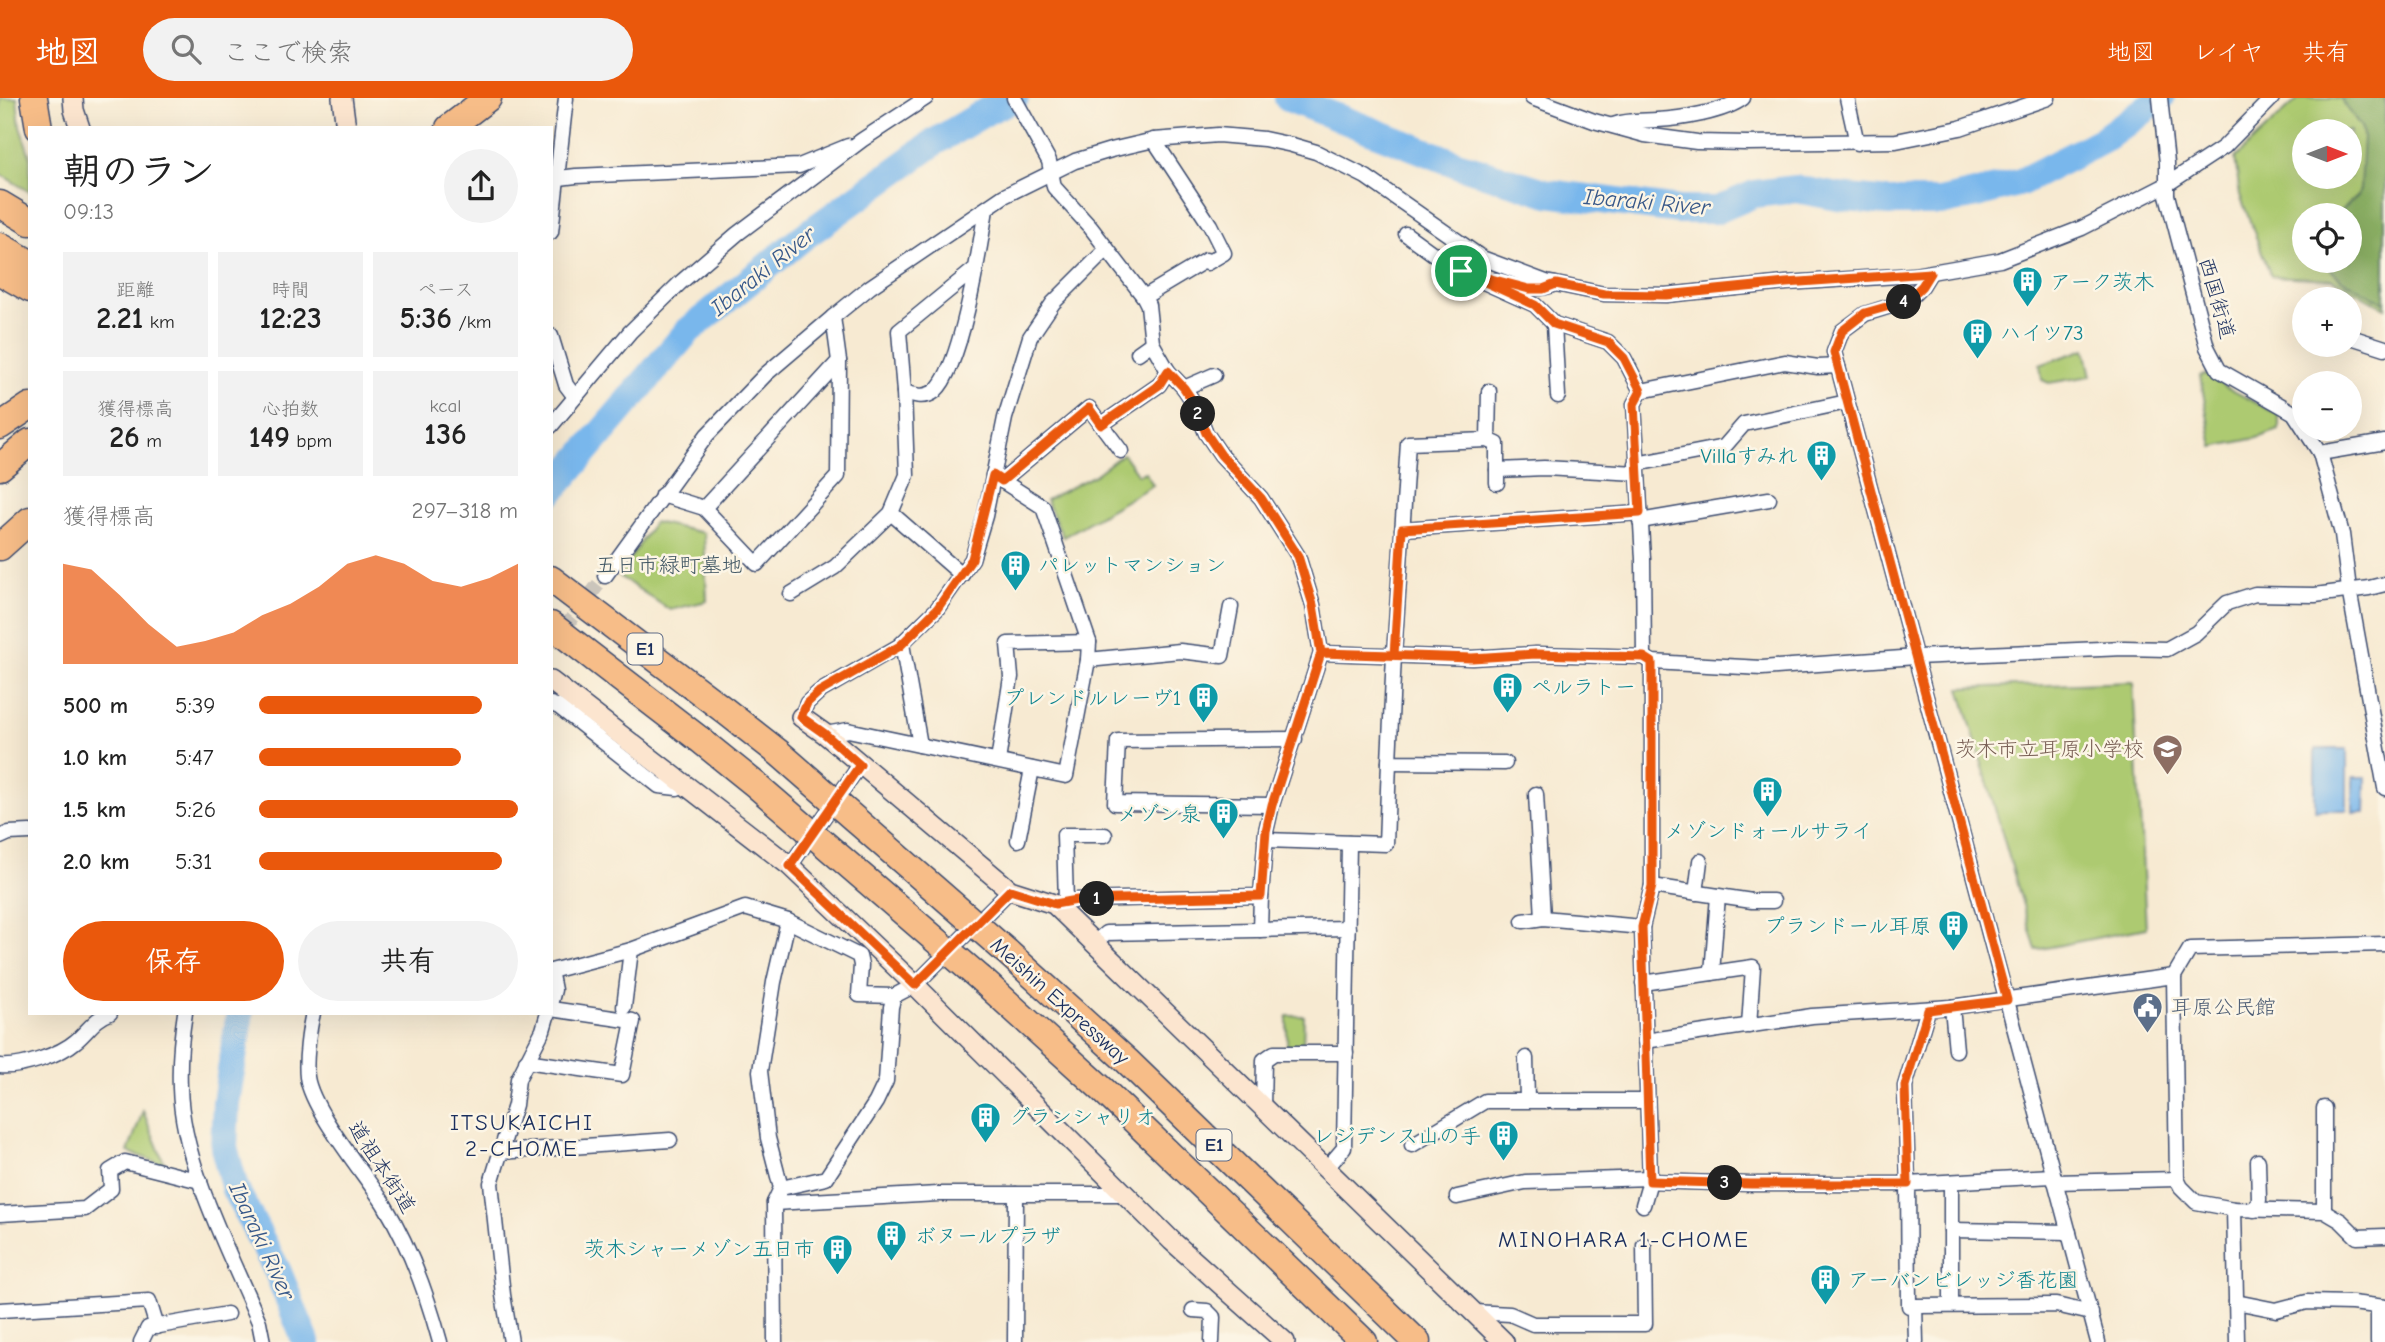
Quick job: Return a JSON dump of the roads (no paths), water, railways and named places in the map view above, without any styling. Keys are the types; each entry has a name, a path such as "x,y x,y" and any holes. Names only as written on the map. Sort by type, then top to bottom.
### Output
{"highway":[{"path":"34,98 39,126"},
{"path":"452,126 488,98"},
{"path":"0,204 28,221"},
{"path":"0,246 28,263"},
{"path":"0,272 28,288"},
{"path":"0,426 28,407"},
{"path":"0,467 28,444"},
{"path":"0,547 28,522"},
{"name":"Meishin Expressway","path":"559,585 779,753 1007,953 1127,1061 1417,1342"},
{"name":"Meishin Expressway","path":"553,627 756,785 981,979 1102,1090 1364,1342"}],"street":[{"path":"73,98 79,126"},
{"path":"342,98 346,126"},
{"path":"553,206 566,98"},
{"path":"553,424 630,332 680,283 737,234 862,140 926,98"},
{"path":"1014,98 1050,166 1055,187 1144,297 1148,305 1152,343 1168,371 1184,388 1213,444 1261,498 1298,556 1313,605 1321,653 1272,805 1265,840 1261,930"},
{"path":"1532,98 1644,135 1697,142 1857,143 1896,141 1960,128 2048,98"},
{"path":"1612,125 1624,121 1660,120 1729,107 1743,98"},
{"path":"1847,98 1857,143"},
{"name":"西国街道","path":"2160,98 2167,163 2166,185 2207,347 2218,370 2294,412 2320,453 2342,534 2349,589 2385,788"},
{"path":"605,576 707,435 766,374 870,287 1050,166 1154,140 1242,136 1279,142 1316,152 1383,188 1482,258 1556,284 1604,294 1666,295 1930,273 2000,260 2082,228 2166,185 2224,147 2272,98"},
{"path":"555,179 799,166 862,140"},
{"path":"1144,297 1206,260 1207,263 1224,253 1210,225 1154,140"},
{"path":"904,392 919,397 934,391 954,359 976,268 986,209"},
{"path":"1406,234 1461,271 1535,305 1554,324 1608,342 1624,358 1641,391"},
{"path":"1107,250 1053,303 1030,337 1005,418 997,478 972,559 962,575 937,609 902,644 819,692 807,703 801,717 825,734 1010,890 1060,903 1261,896"},
{"path":"790,594 835,567 891,513 907,475 899,331 976,268"},
{"path":"1461,271 1529,289 1543,289 1556,284"},
{"path":"1930,273 1907,301 1865,313 1842,331 1834,352 2098,1342"},
{"path":"662,495 704,508 757,564 838,476 839,362 833,317"},
{"path":"1554,324 1558,396"},
{"path":"2362,341 2385,348"},
{"path":"553,343 566,385 575,397"},
{"path":"1138,353 1152,343"},
{"path":"704,508 839,362"},
{"path":"1641,391 1785,362 1818,367 1838,366"},
{"path":"1101,425 1159,385 1168,371"},
{"path":"1184,388 1214,375"},
{"path":"1488,440 1489,391"},
{"path":"1641,391 1634,404 1648,659 1652,886 1642,927 1650,1180 1643,1205"},
{"path":"1265,840 1386,844 1394,655 1408,443 1488,440 1497,444 1497,476 1544,468 1637,469 1724,447 1744,424 1847,401"},
{"path":"997,478 1089,408 1121,451"},
{"path":"2320,453 2385,442"},
{"path":"825,734 848,730 1066,776 1089,642 1043,507 997,478"},
{"path":"1402,529 1640,517 1769,499"},
{"path":"891,513 962,575"},
{"path":"1321,653 1472,658 1536,654 1762,668 1916,657 2123,648 2167,649 2196,633 2227,603 2255,594 2315,595 2369,588 2385,583"},
{"path":"1088,660 1180,651 1222,656 1231,607"},
{"path":"998,761 1011,677 1008,644 1089,642"},
{"path":"902,644 920,745"},
{"path":"553,683 790,866 915,985 1172,1241 1285,1342"},
{"path":"553,705 659,786 677,788 687,784"},
{"path":"1272,805 1115,803 1118,741 1295,739"},
{"path":"1389,762 1505,763"},
{"path":"790,866 860,765"},
{"path":"1018,840 1032,769"},
{"path":"1536,794 1543,918"},
{"path":"0,837 28,832"},
{"path":"1105,835 1064,835 1060,903 1094,943 1504,1342"},
{"path":"1326,1169 1344,1148 1349,843"},
{"path":"1696,893 1700,861"},
{"path":"1652,886 1752,901 1773,901"},
{"path":"553,972 631,950 746,908 788,921 859,956 859,995 894,996 915,985 1010,890"},
{"path":"1712,973 1718,896"},
{"path":"1523,921 1543,918 1642,927"},
{"path":"775,1342 774,1203 781,1188 768,1138 760,1071 774,982 788,921"},
{"path":"1094,943 1106,933 1348,928"},
{"path":"2385,944 2190,949 2175,976 2177,1179 2181,1188 2196,1202 2234,1209 2324,1211 2341,1221 2357,1237 2385,1236"},
{"path":"624,1007 631,950"},
{"path":"1643,983 1753,967 1749,1026"},
{"path":"1645,1041 1812,1016 1928,1010 2175,976"},
{"path":"781,1188 826,1178 876,1102 886,1081 894,996"},
{"path":"1952,1007 1956,1050"},
{"path":"526,1061 622,1075 633,1021 553,1009"},
{"path":"1928,1010 1905,1086 1909,1306 2056,1305 2091,1313"},
{"path":"0,1066 12,1067 33,1061 74,1043 103,1015"},
{"path":"185,1015 180,1044 180,1091 188,1142 200,1181 259,1322 263,1342"},
{"name":"道祖本街道","path":"313,1015 307,1078 321,1111 384,1205 412,1257 440,1342"},
{"path":"511,1342 491,1183 515,1105 517,1079 543,1030 547,1015"},
{"path":"1263,1107 1264,1060 1274,1053 1346,1054"},
{"path":"1526,1058 1527,1100"},
{"path":"1412,1145 1485,1101 1647,1101"},
{"path":"2324,1108 2324,1211"},
{"path":"500,1152 670,1140"},
{"path":"2254,1210 2259,1200 2258,1161"},
{"path":"0,1214 85,1209 111,1189 110,1171 125,1162 200,1181"},
{"path":"1457,1197 1525,1182 1650,1180 1751,1184 1908,1184 2054,1179 2177,1179"},
{"path":"1951,1182 1951,1305"},
{"path":"774,1203 938,1194 1125,1194"},
{"path":"1015,1342 1016,1194"},
{"path":"2234,1209 2237,1342"},
{"path":"1951,1230 2068,1232"},
{"path":"1473,1312 1510,1314 1533,1324 1645,1324 1644,1245"},
{"path":"0,1310 149,1301 157,1327"},
{"path":"2236,1302 2276,1310 2307,1302 2381,1307 2378,1342"},
{"path":"1915,1306 1916,1342"},
{"path":"1193,1310 1207,1311 1213,1317 1212,1342"},
{"path":"141,1342 148,1328 227,1314"}],"water":[{"path":"2315,749 2347,749 2347,810 2315,810"},
{"path":"2353,777 2366,777 2365,813 2353,813"}],"waterway":[{"name":"Ibaraki River","path":"553,490 688,331 802,238 935,142 1015,98"},
{"name":"Ibaraki River","path":"1288,98 1462,166 1548,193 1679,210 1717,210 1754,194 1796,189 1838,197 1889,202 1940,202 1980,193 2021,182 2101,141 2161,98"},
{"name":"Ibaraki River","path":"240,1015 226,1103 224,1147 235,1189 278,1272 306,1342"}],"tunnel":[{"path":"553,642 605,576"}],"place":[{"name":"アーク茨木","path":"2027,309"},
{"name":"ハイツ73","path":"1977,360"},
{"name":"Villaすみれ","path":"1821,483"},
{"name":"パレットマンション","path":"1015,592"},
{"name":"ペルラトー","path":"1508,714"},
{"name":"プレンドルレーヴ1","path":"1204,725"},
{"name":"茨木市立耳原小学校","path":"2167,776"},
{"name":"メゾンドォールサライ","path":"1768,818"},
{"name":"メゾン泉","path":"1224,841"},
{"name":"プランドール耳原","path":"1954,953"},
{"name":"耳原公民館","path":"2148,1034"},
{"name":"グランシャリオ","path":"986,1144"},
{"name":"レジデンス山の手","path":"1504,1163"},
{"name":"ボヌールプラザ","path":"892,1263"},
{"name":"茨木シャーメゾン五日市","path":"838,1276"},
{"name":"アーバンビレッジ香花園","path":"1825,1307"}],"district":[{"name":"ITSUKAICHI 2-CHOME","path":"522,1135"},
{"name":"MINOHARA 1-CHOME","path":"1624,1239"}],"park label":[{"name":"五日市緑町墓地","path":"669,565"}]}
